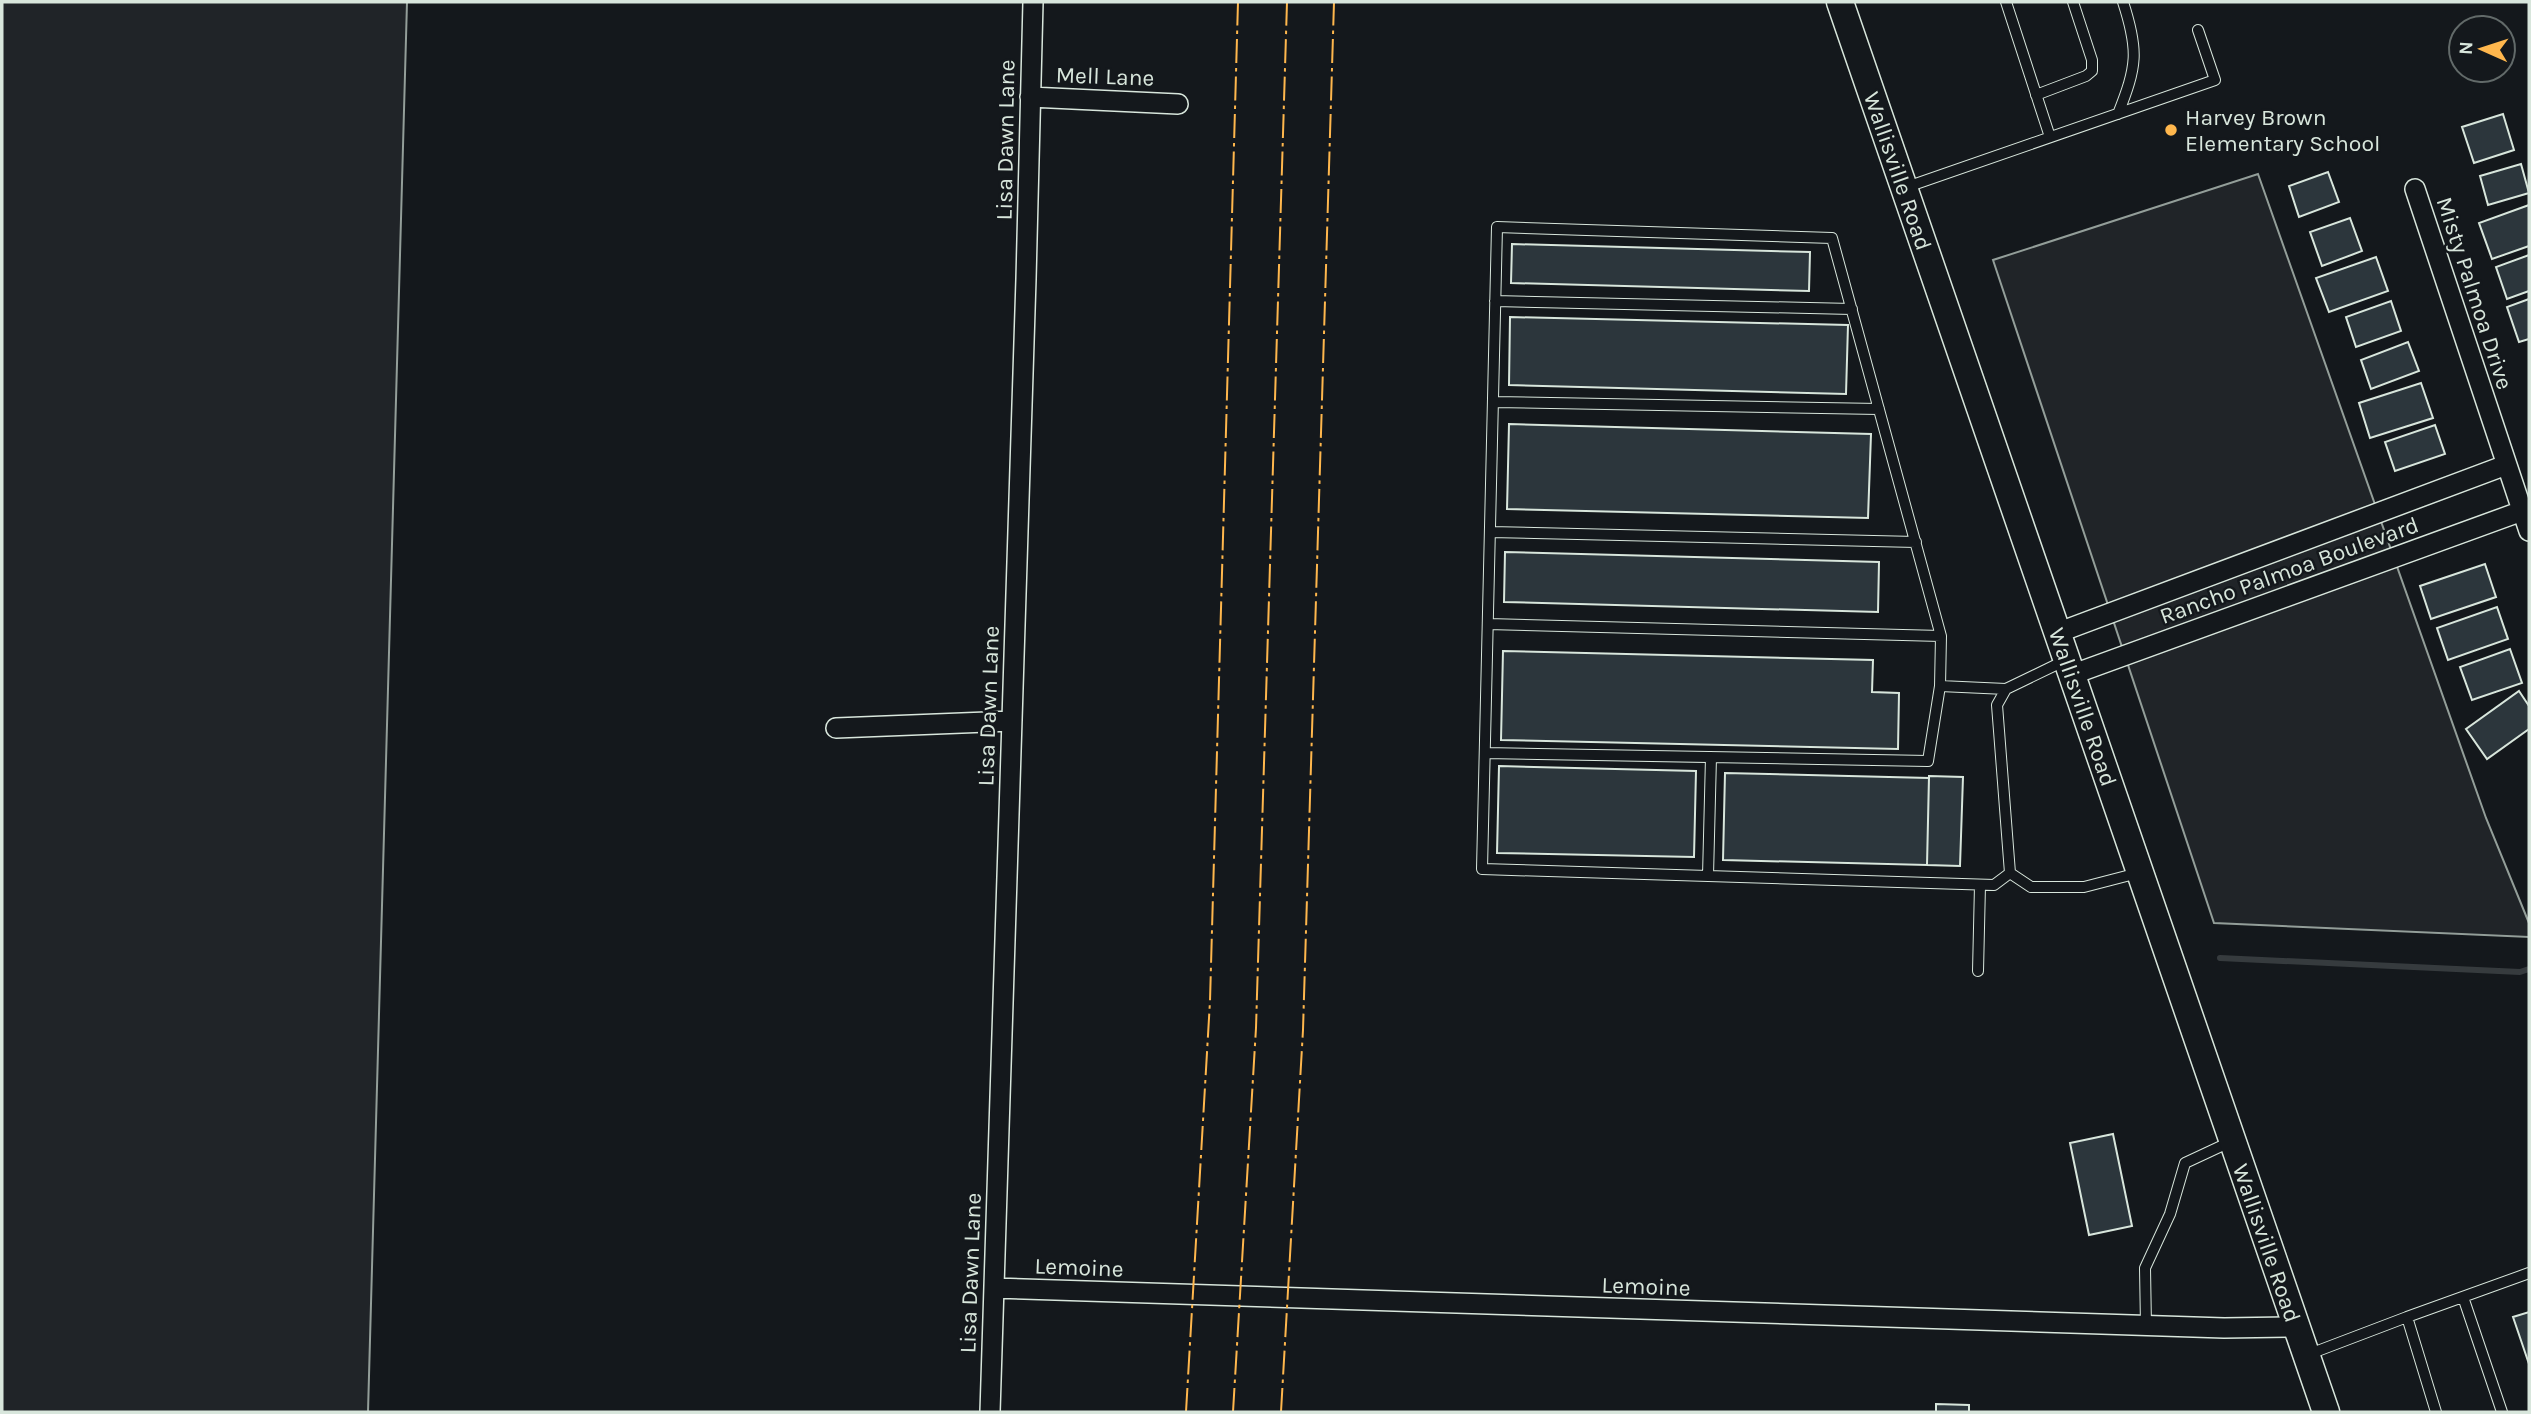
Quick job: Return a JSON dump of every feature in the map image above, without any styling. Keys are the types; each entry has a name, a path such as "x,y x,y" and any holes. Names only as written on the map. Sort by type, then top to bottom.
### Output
{"main road":[{"name":"Wallisville Road","path":"1840,2 2326,1412"}],"street":[{"name":"Lisa Dawn Lane","path":"990,1412 1033,2"},
{"name":"Mell Lane","path":"1030,97 1178,104"},
{"name":"Misty Palmoa Drive","path":"2416,189 2529,531"},
{"name":"Rancho Palmoa Boulevard","path":"2057,633 2506,465"},
{"name":"Rancho Palmoa Boulevard","path":"2069,667 2522,511"},
{"path":"836,728 1012,721"},
{"name":"Lemoine","path":"994,1288 2146,1326 2296,1327"}],"lane":[{"path":"2006,2 2050,137"},
{"path":"2036,95 2086,76 2092,71 2092,60 2073,2"},
{"path":"2118,114 2134,68 2135,48 2123,2"},
{"path":"1904,188 2215,80 2198,30"},
{"path":"1485,753 1928,761 1940,686 1941,636 1832,238 1497,228 1482,869 1980,885 1994,885 2010,873"},
{"path":"1495,301 1852,309"},
{"path":"1493,402 1879,409"},
{"path":"1490,532 1916,542"},
{"path":"1488,624 1941,636"},
{"path":"1940,686 2006,688 2069,667"},
{"path":"2006,688 1997,705 2010,873"},
{"path":"1708,876 1711,757"},
{"path":"2010,873 2031,887 2084,887 2140,873"},
{"path":"1978,971 1980,885"},
{"path":"2146,1326 2145,1268 2170,1214 2185,1163 2232,1141"},
{"path":"2306,1355 2529,1273"},
{"path":"2463,1297 2502,1412"},
{"path":"2407,1317 2436,1412"}],"shaded area":[{"path":"2,2 407,2 368,1412 2,1412"},
{"path":"2258,174 2486,818 2529,923 2529,937 2214,923 1993,260"}],"building":[{"path":"2503,114 2514,150 2474,163 2462,127"},
{"path":"2521,164 2529,193 2488,205 2480,176"},
{"path":"2328,172 2339,202 2299,217 2289,186"},
{"path":"2529,205 2529,246 2492,259 2479,223"},
{"path":"2350,218 2362,251 2322,266 2310,232"},
{"path":"1512,244 1810,252 1809,291 1511,283"},
{"path":"2529,255 2529,291 2507,299 2496,267"},
{"path":"2376,257 2388,291 2329,312 2316,278"},
{"path":"2529,299 2529,339 2519,342 2507,307"},
{"path":"2391,301 2401,331 2356,347 2346,317"},
{"path":"1510,317 1848,325 1846,394 1509,385"},
{"path":"2408,342 2419,371 2371,389 2361,360"},
{"path":"2421,383 2433,418 2370,438 2359,403"},
{"path":"1509,424 1871,434 1868,518 1507,509"},
{"path":"2435,425 2445,454 2395,471 2385,442"},
{"path":"1505,552 1879,562 1878,612 1504,602"},
{"path":"2485,564 2496,597 2431,619 2420,586"},
{"path":"2497,607 2508,639 2448,660 2437,628"},
{"path":"2510,649 2522,683 2472,700 2460,667"},
{"path":"1503,651 1873,660 1872,692 1899,693 1898,749 1501,740"},
{"path":"2519,691 2529,706 2529,729 2487,759 2466,729"},
{"path":"1499,766 1696,771 1694,857 1497,853"},
{"path":"1725,773 1929,778 1927,865 1723,860"},
{"path":"1929,776 1963,777 1960,866 1927,865"},
{"path":"2113,1134 2132,1226 2089,1235 2070,1143"},
{"path":"2529,1312 2529,1364 2513,1317"},
{"path":"1936,1404 1969,1405 1969,1412 1936,1412"}],"waterway":[{"path":"2220,958 2520,972 2529,969"}],"power":[{"path":"1186,1412 1210,1001 1238,2"},
{"path":"1233,1412 1256,1028 1287,2"},
{"path":"1281,1412 1303,1030 1334,2"}],"place":[{"name":"Harvey Brown Elementary School","path":"2171,130"}]}
